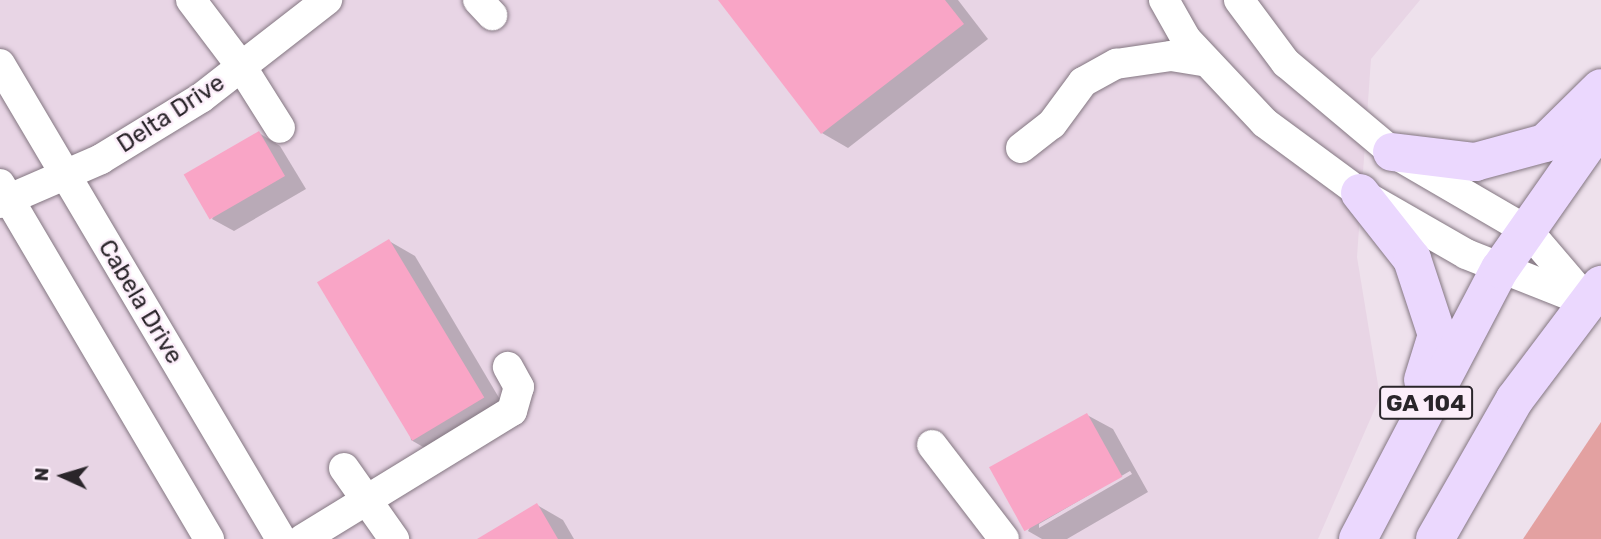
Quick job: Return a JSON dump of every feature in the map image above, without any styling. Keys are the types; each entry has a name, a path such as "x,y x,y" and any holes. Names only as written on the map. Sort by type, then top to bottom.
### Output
{"main road":[{"path":"1392,152 1475,162 1545,143 1601,88"},
{"name":"GA 104","path":"1358,539 1405,443 1500,269 1601,125"},
{"path":"1360,193 1412,259 1437,335 1405,443"},
{"name":"GA 104","path":"1435,539 1515,399 1595,294"}],"street":[{"path":"191,0 241,66 280,128"},
{"name":"Delta Drive","path":"3,195 101,159 201,98 327,0"},
{"path":"1164,0 1186,39 1265,123 1360,193 1500,269 1595,294"},
{"path":"1239,0 1286,63 1392,152 1528,231 1595,294"},
{"path":"1021,148 1052,124 1083,82 1116,64 1146,57 1208,62"},
{"name":"Cabela Drive","path":"0,64 281,539"},
{"path":"3,195 209,539"},
{"path":"303,539 512,411 519,387 509,367"},
{"path":"932,445 1004,539"},
{"path":"344,468 364,502 394,539"}],"shaded area":[{"path":"0,0 1420,0 1371,59 1357,257 1380,397 1318,539 0,539"},
{"path":"1601,422 1601,539 1523,539"}],"building":[{"path":"718,0 945,0 964,24 821,134"},
{"path":"259,131 285,176 210,220 184,174"},
{"path":"389,239 484,398 412,441 317,282"},
{"path":"1087,413 1122,477 1024,531 989,467"},
{"path":"537,503 558,539 477,539"}]}
